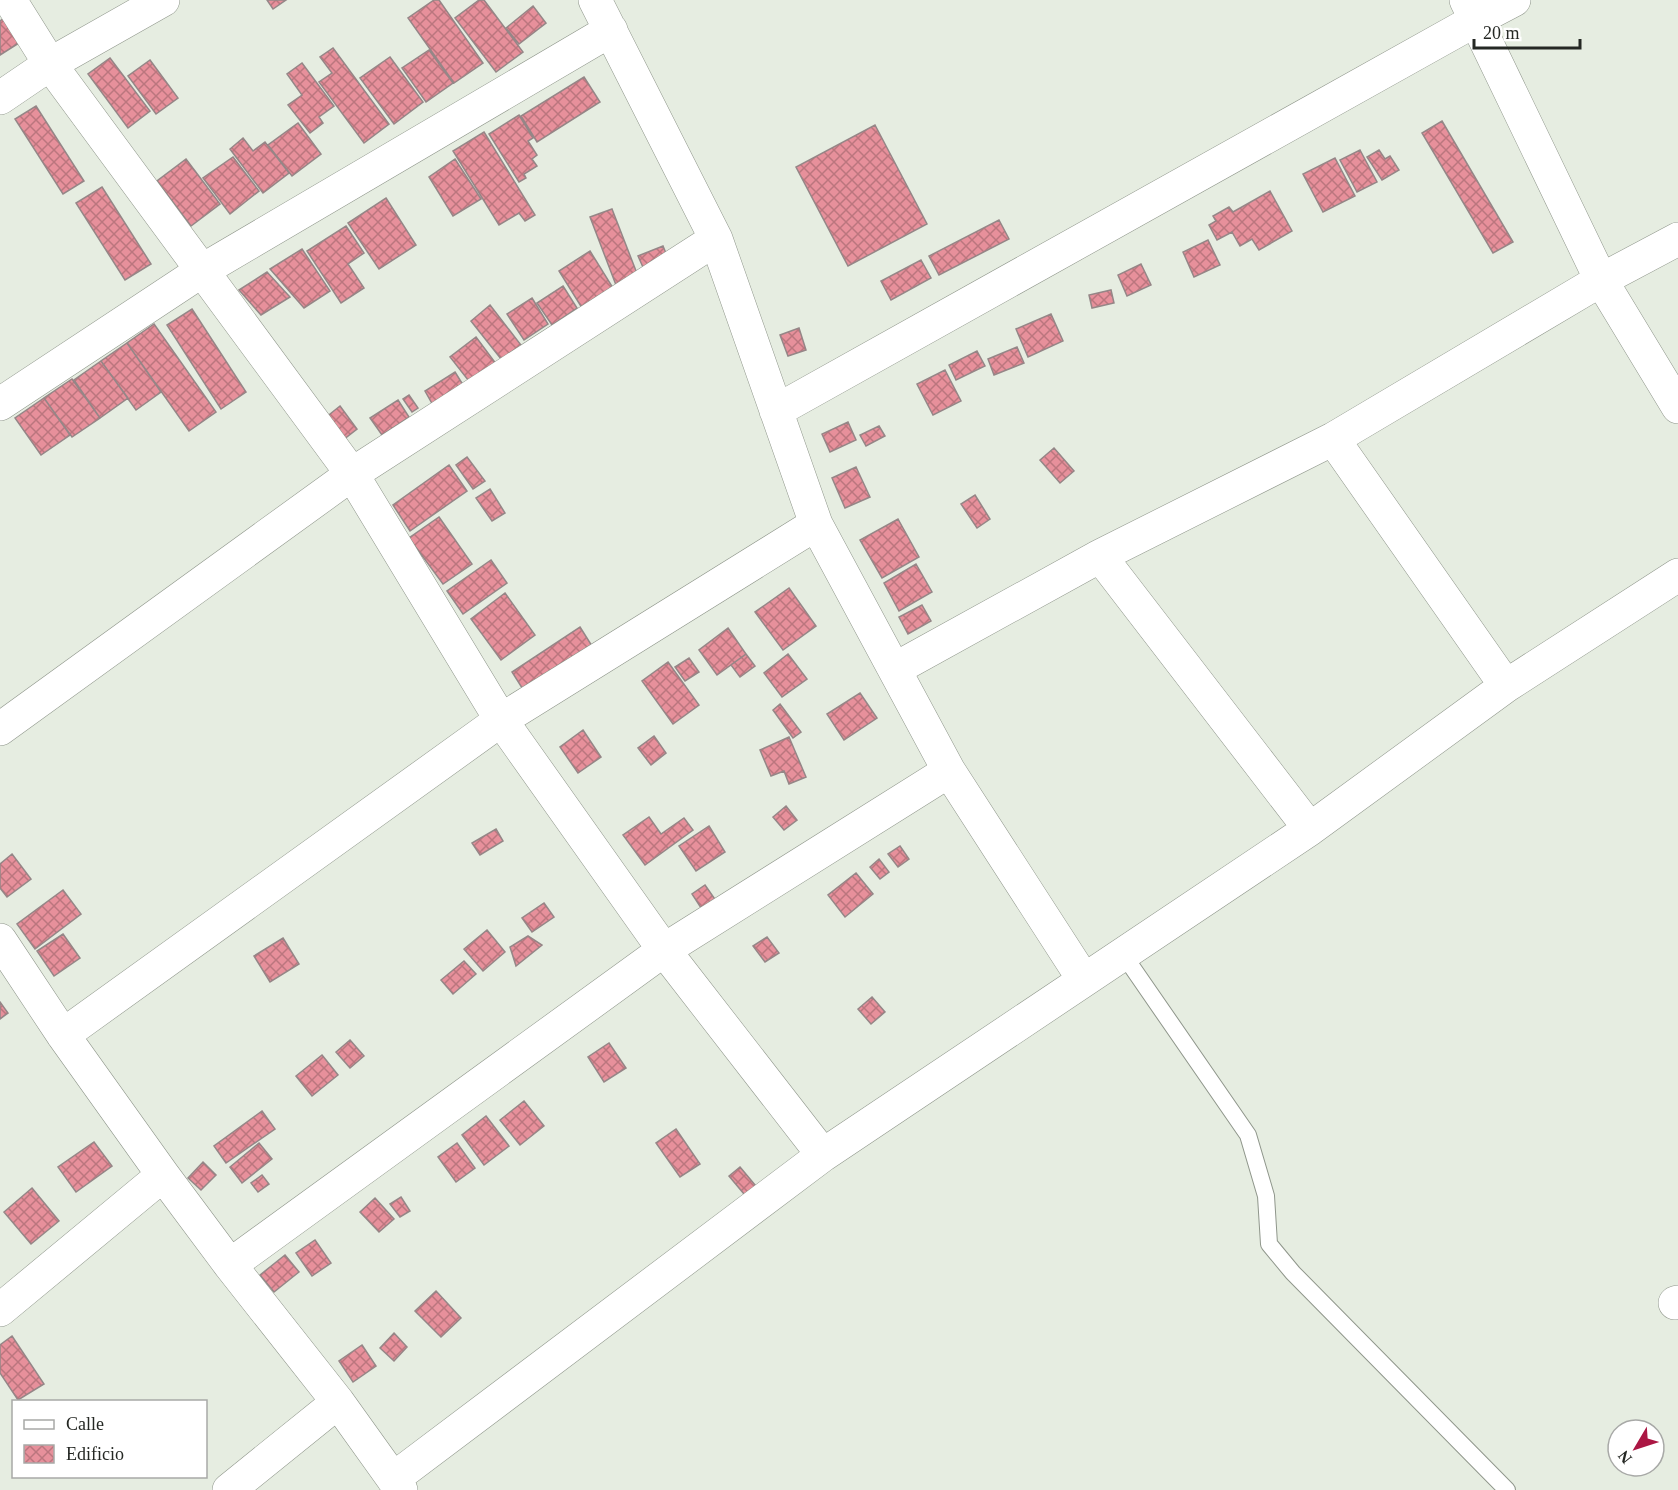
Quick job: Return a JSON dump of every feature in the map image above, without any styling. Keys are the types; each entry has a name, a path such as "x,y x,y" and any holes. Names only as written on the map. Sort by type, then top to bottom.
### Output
{"street":[{"path":"10,0 50,64 352,474 501,720 664,950 823,1155"},
{"path":"0,98 50,64 163,0"},
{"path":"595,0 716,239 816,524 949,771 1084,980"},
{"path":"776,411 1471,10 1514,0"},
{"path":"1471,10 1601,280 1678,407"},
{"path":"0,404 203,270 611,30"},
{"path":"0,729 352,474 716,239"},
{"path":"895,669 1100,556 1333,439 1601,280 1678,239"},
{"path":"1333,439 1506,686"},
{"path":"63,1035 501,720 816,524"},
{"path":"1100,556 1310,829"},
{"path":"3,953 163,1175 230,1265 338,1402 397,1484 823,1155 1310,829 1506,686 1678,575"},
{"path":"230,1265 664,950 949,771"},
{"path":"0,1310 163,1175"},
{"path":"229,1490 338,1402"}],"lane":[{"path":"1123,954 1248,1135 1266,1196 1269,1244 1293,1273 1507,1490"}],"building":[{"path":"267,0 286,0 273,9"},
{"path":"434,0 439,0 483,63 454,83 408,18"},
{"path":"479,0 484,0 523,52 496,72 455,18"},
{"path":"533,6 546,23 519,44 506,28"},
{"path":"3,19 19,43 0,55 0,21"},
{"path":"333,48 389,124 364,143 319,82 332,73 320,57"},
{"path":"429,50 453,83 426,102 402,68"},
{"path":"390,57 423,102 394,124 360,78"},
{"path":"110,58 150,111 128,128 88,74"},
{"path":"150,60 178,98 156,114 128,76"},
{"path":"302,63 334,106 319,117 323,123 310,133 288,105 302,95 287,74"},
{"path":"584,77 600,102 537,142 521,116"},
{"path":"36,106 84,181 63,194 15,119"},
{"path":"519,115 533,138 528,141 537,155 532,159 537,166 524,174 526,178 519,182 489,134"},
{"path":"1442,121 1513,242 1493,253 1422,133"},
{"path":"298,123 321,154 292,176 268,145"},
{"path":"875,125 927,224 848,266 796,167"},
{"path":"484,132 535,215 525,221 519,213 499,225 453,151"},
{"path":"243,138 253,151 265,142 289,173 263,193 230,149"},
{"path":"1360,150 1377,182 1357,192 1340,160"},
{"path":"1379,150 1385,159 1390,156 1399,170 1382,180 1367,157"},
{"path":"233,157 259,191 230,214 203,178"},
{"path":"1335,158 1355,196 1323,212 1303,174"},
{"path":"186,159 220,204 191,226 157,181"},
{"path":"455,159 481,199 453,216 429,177"},
{"path":"102,187 151,264 125,280 76,203"},
{"path":"1270,191 1292,231 1259,250 1252,239 1240,246 1232,232 1217,240 1209,225 1216,221 1213,216 1229,207 1233,212"},
{"path":"386,198 416,245 379,269 348,223"},
{"path":"612,209 638,276 616,285 590,217"},
{"path":"999,220 1009,239 939,275 929,256"},
{"path":"346,226 364,253 348,264 364,288 341,303 307,251"},
{"path":"1208,240 1220,265 1194,277 1183,252"},
{"path":"663,246 670,263 646,274 638,256"},
{"path":"302,249 330,291 304,308 270,269"},
{"path":"590,251 618,296 587,316 559,271"},
{"path":"921,260 931,278 891,300 881,281"},
{"path":"1141,264 1151,285 1127,296 1118,275"},
{"path":"267,272 290,297 261,315 239,290"},
{"path":"563,286 577,308 552,325 537,303"},
{"path":"1111,290 1114,303 1092,308 1089,295"},
{"path":"532,298 548,324 524,340 507,314"},
{"path":"490,305 524,349 505,364 471,321"},
{"path":"192,309 246,392 221,409 167,325"},
{"path":"1051,314 1063,341 1028,357 1016,329"},
{"path":"154,324 216,412 189,431 127,343"},
{"path":"799,328 806,350 788,356 780,335"},
{"path":"476,337 497,365 472,385 450,357"},
{"path":"127,343 161,392 136,410 101,361"},
{"path":"1017,347 1024,363 994,375 988,359"},
{"path":"977,351 985,366 956,380 949,365"},
{"path":"101,361 128,398 100,418 74,380"},
{"path":"945,370 961,401 933,415 917,384"},
{"path":"455,372 465,388 434,407 425,391"},
{"path":"72,379 100,418 72,437 44,398"},
{"path":"409,395 418,408 412,412 403,399"},
{"path":"44,398 70,435 41,455 15,418"},
{"path":"398,400 409,417 382,435 370,418"},
{"path":"340,406 357,429 343,440 325,418"},
{"path":"848,422 856,440 830,452 822,434"},
{"path":"879,426 885,436 866,446 860,435"},
{"path":"1054,448 1074,471 1060,483 1040,460"},
{"path":"467,457 485,481 473,489 456,465"},
{"path":"449,465 467,491 410,531 393,505"},
{"path":"856,467 870,497 845,508 832,478"},
{"path":"490,489 505,513 492,521 476,498"},
{"path":"975,495 990,519 977,528 961,504"},
{"path":"439,517 472,564 443,584 409,538"},
{"path":"898,519 919,557 882,578 860,540"},
{"path":"491,560 507,583 463,614 447,591"},
{"path":"916,564 932,592 899,611 884,583"},
{"path":"789,588 816,626 783,650 755,612"},
{"path":"505,593 535,635 501,660 471,619"},
{"path":"922,605 931,621 908,634 899,617"},
{"path":"580,627 592,646 524,691 512,672"},
{"path":"728,628 746,654 717,675 699,650"},
{"path":"746,654 755,666 740,677 731,665"},
{"path":"788,654 807,679 782,697 764,673"},
{"path":"689,658 699,672 685,681 675,667"},
{"path":"668,662 699,705 673,724 642,681"},
{"path":"860,693 877,718 844,740 827,714"},
{"path":"780,704 801,732 793,738 773,710"},
{"path":"583,730 601,757 578,773 560,747"},
{"path":"654,736 666,753 651,765 638,748"},
{"path":"789,737 806,777 789,784 784,771 771,776 760,750"},
{"path":"786,806 797,820 784,830 773,817"},
{"path":"649,817 661,834 684,818 693,830 645,865 623,835"},
{"path":"709,826 725,852 696,871 679,846"},
{"path":"496,829 503,841 480,855 472,843"},
{"path":"900,846 909,859 898,867 888,854"},
{"path":"12,854 31,879 7,897 0,888 0,864"},
{"path":"879,859 889,872 880,879 870,867"},
{"path":"856,873 873,894 845,917 828,895"},
{"path":"705,885 719,905 705,914 692,894"},
{"path":"63,890 81,914 35,949 17,924"},
{"path":"544,903 554,917 532,932 522,918"},
{"path":"487,930 505,952 483,971 464,949"},
{"path":"63,934 80,958 54,976 37,951"},
{"path":"528,936 542,945 516,966 510,947"},
{"path":"767,937 779,953 765,962 753,946"},
{"path":"283,938 299,964 270,982 254,956"},
{"path":"464,961 476,974 453,994 441,980"},
{"path":"872,997 885,1012 871,1024 858,1009"},
{"path":"0,1002 8,1013 0,1019"},
{"path":"350,1040 364,1056 350,1068 336,1052"},
{"path":"609,1043 626,1068 604,1082 588,1057"},
{"path":"322,1055 338,1075 312,1096 296,1076"},
{"path":"524,1101 544,1126 520,1145 500,1120"},
{"path":"262,1111 275,1129 226,1163 214,1146"},
{"path":"486,1116 509,1146 484,1165 462,1135"},
{"path":"676,1129 700,1164 680,1177 656,1143"},
{"path":"94,1142 112,1166 76,1192 58,1167"},
{"path":"259,1143 272,1159 242,1183 230,1167"},
{"path":"457,1143 475,1168 456,1182 438,1157"},
{"path":"203,1162 216,1175 201,1190 188,1178"},
{"path":"740,1167 760,1191 749,1200 729,1176"},
{"path":"262,1175 269,1184 258,1192 251,1183"},
{"path":"32,1188 59,1221 31,1244 4,1212"},
{"path":"401,1197 410,1211 400,1217 390,1204"},
{"path":"375,1198 394,1219 379,1232 360,1212"},
{"path":"315,1240 331,1263 312,1276 296,1253"},
{"path":"285,1255 299,1272 274,1292 260,1275"},
{"path":"436,1291 461,1318 441,1337 415,1311"},
{"path":"394,1333 407,1347 394,1361 380,1348"},
{"path":"12,1336 44,1384 18,1400 0,1373 0,1345"},
{"path":"362,1345 376,1366 353,1382 339,1361"}]}
